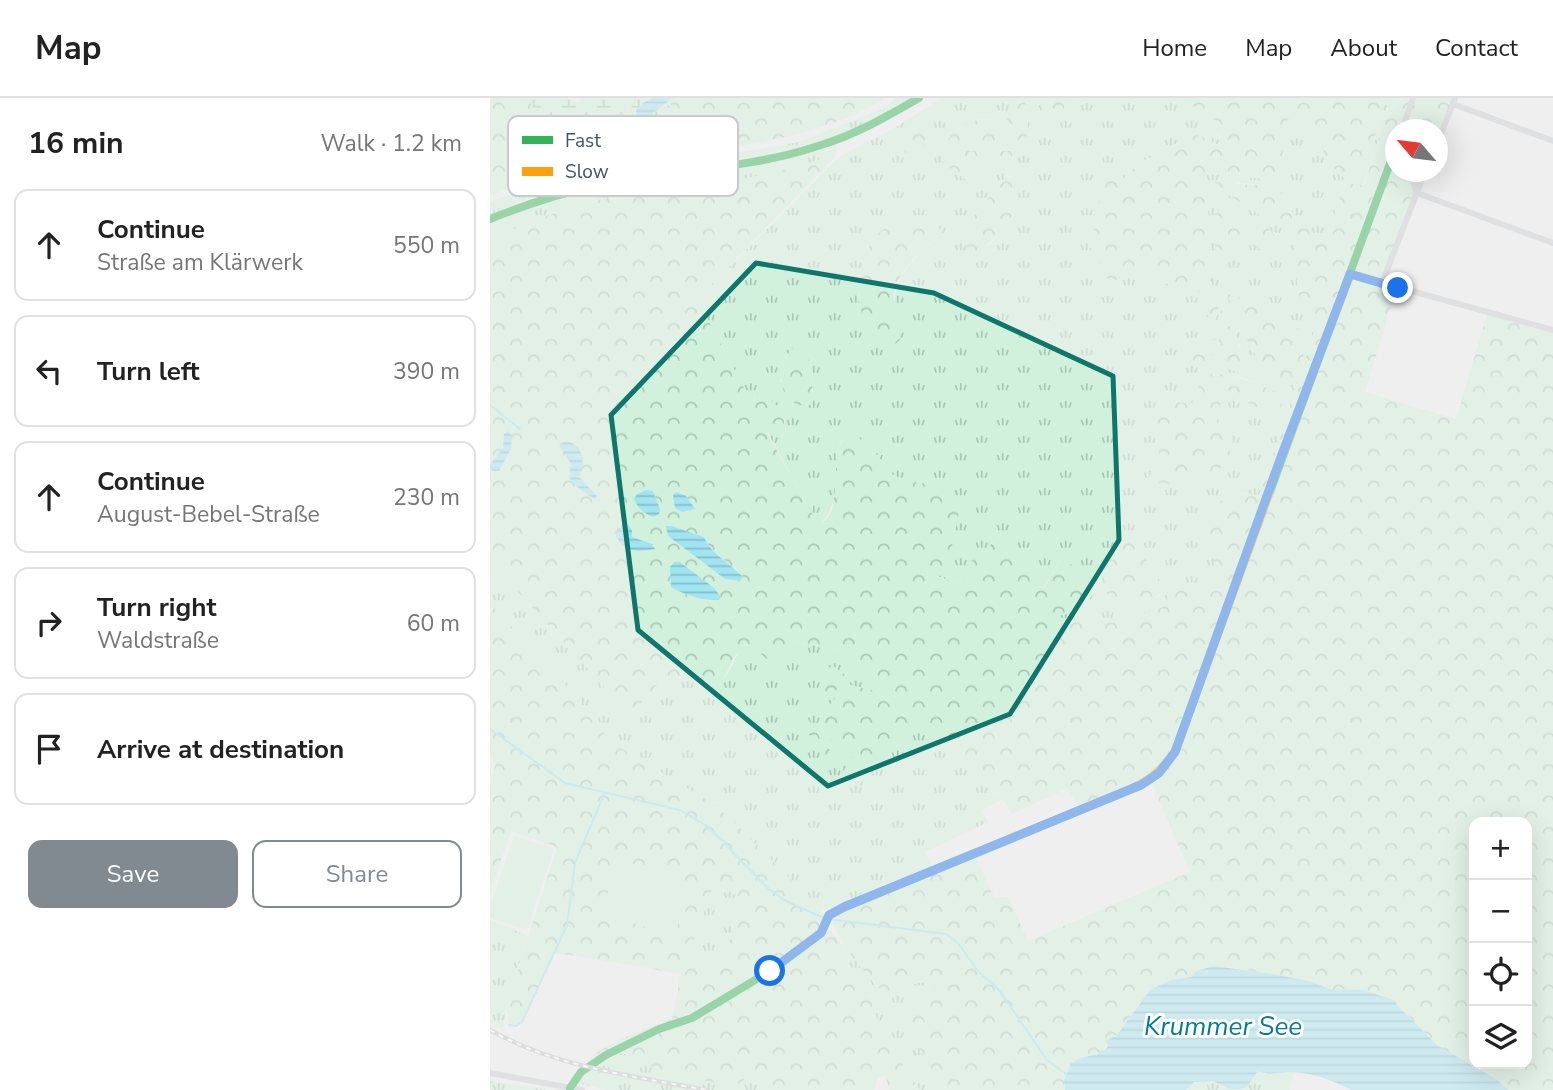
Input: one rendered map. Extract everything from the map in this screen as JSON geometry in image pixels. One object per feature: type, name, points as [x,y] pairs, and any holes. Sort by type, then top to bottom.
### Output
[{"type":"street","points":[[738,164],[789,156],[845,138],[878,123],[919,98]]},
{"type":"street","points":[[1406,119],[1413,98]]},
{"type":"street","points":[[1447,119],[1454,101],[1553,141]]},
{"type":"street","points":[[570,1088],[582,1072],[606,1055],[659,1029],[692,1018],[770,971],[821,933],[827,919],[844,907],[1141,785],[1159,773],[1175,752],[1385,175]]},
{"type":"street","points":[[1413,182],[1417,193]]},
{"type":"street","points":[[1382,283],[1422,182]]},
{"type":"street","points":[[1417,193],[1553,243]]},
{"type":"street","points":[[490,219],[547,196]]},
{"type":"street","points":[[1350,274],[1553,330]]},
{"type":"street","points":[[490,1073],[582,1090]]},
{"type":"highlighted area","points":[[756,263],[934,293],[1113,376],[1119,540],[1010,714],[828,786],[638,630],[611,415]]},
{"type":"green space","points":[[490,98],[527,98],[544,116],[508,116],[508,189],[490,196]]},
{"type":"green space","points":[[527,98],[568,98],[578,102],[581,98],[653,98],[643,103],[644,116],[540,116]]},
{"type":"green space","points":[[672,98],[884,98],[834,123],[738,146],[738,116],[666,116]]},
{"type":"green space","points":[[672,98],[666,116],[650,116]]},
{"type":"green space","points":[[896,98],[914,98],[877,119],[817,144],[738,162],[738,153],[799,142],[882,109]]},
{"type":"green space","points":[[942,98],[1010,98],[1006,130],[991,120],[978,119],[950,135],[950,145],[1005,147],[1009,141],[1013,143],[1028,130],[1025,98],[1044,98],[1042,113],[1066,106],[1068,98],[1189,98],[1187,103],[1222,124],[1211,129],[1217,135],[1244,152],[1232,151],[1197,135],[1164,149],[1128,171],[1127,178],[1106,182],[1100,197],[1092,238],[1128,274],[1140,270],[1173,287],[1212,266],[1207,174],[1278,180],[1290,110],[1301,114],[1337,173],[1367,167],[1385,98],[1392,98],[1259,496],[1244,493],[1204,531],[1212,547],[1214,561],[1205,592],[1139,615],[1112,619],[1090,616],[1067,628],[1038,617],[1062,557],[1044,587],[1040,588],[1007,535],[1001,535],[960,579],[961,585],[934,575],[942,571],[904,481],[892,474],[877,455],[842,439],[838,451],[833,504],[819,527],[767,431],[783,435],[786,429],[785,420],[755,396],[752,404],[697,299],[840,156],[891,130]],"holes":[[[946,151],[1010,163],[964,165]],[[1017,170],[1013,217],[990,245],[967,247],[962,230],[1008,174]],[[1235,182],[1277,187],[1299,223],[1325,245],[1345,183],[1309,327],[1300,293],[1293,235],[1234,199]],[[1216,211],[1223,211],[1247,225],[1251,241],[1247,239],[1233,242],[1224,277],[1217,262],[1219,254],[1214,214]],[[941,234],[918,255],[902,277],[895,302],[899,333],[858,298],[863,259]],[[1227,293],[1295,380],[1289,384],[1268,369],[1251,345]],[[1219,304],[1215,319],[1217,322],[1222,308],[1227,313],[1229,324],[1242,349],[1253,361],[1243,365],[1243,373],[1213,354],[1199,336],[1209,348],[1224,352],[1222,343],[1207,324],[1208,315]],[[786,355],[806,356],[812,369],[813,392],[780,382]],[[1200,373],[1242,377],[1282,395],[1250,404],[1221,384],[1218,396],[1222,410],[1212,409],[1214,420],[1230,432],[1213,473],[1172,483],[1154,466],[1160,456],[1154,433],[1162,402],[1196,403]],[[1143,543],[1144,556],[1165,588],[1159,597],[1146,600]]]},
{"type":"green space","points":[[1010,98],[1025,98],[1028,130],[1025,144],[1018,146],[1009,141],[1005,147],[950,145],[948,142],[953,133],[977,120],[989,120],[1006,129]]},
{"type":"green space","points":[[1044,98],[1068,98],[1062,113],[1052,119],[1041,113]]},
{"type":"green space","points":[[1189,98],[1385,98],[1367,167],[1360,176],[1345,178],[1337,173],[1301,115],[1290,110],[1278,180],[1207,174],[1212,294],[1173,287],[1140,270],[1128,274],[1122,281],[1107,278],[1090,247],[1100,197],[1106,182],[1127,178],[1128,172],[1164,149],[1197,135],[1232,151],[1242,151],[1210,129],[1221,124],[1187,102]]},
{"type":"green space","points":[[1392,98],[1452,98],[1444,119],[1385,119]]},
{"type":"green space","points":[[925,116],[931,118],[925,142],[918,150],[906,153],[899,144],[902,135],[912,123]]},
{"type":"green space","points":[[1385,120],[1385,182],[1419,182],[1381,280],[1390,283],[1394,296],[1365,392],[1456,419],[1487,315],[1553,333],[1553,1090],[1509,1090],[1479,1069],[1532,1069],[1532,817],[1469,817],[1469,1063],[1437,1045],[1391,999],[1362,990],[1329,989],[1313,982],[1214,966],[1196,971],[1192,977],[1171,980],[1139,1003],[1131,1017],[1104,1049],[1097,1054],[1081,1058],[1064,1081],[1065,1090],[945,1090],[922,1053],[913,1032],[914,1011],[930,987],[921,982],[891,991],[878,988],[847,950],[837,955],[838,960],[855,972],[869,988],[885,1045],[895,1053],[920,1090],[889,1090],[885,1075],[877,1079],[875,1090],[775,1090],[746,1078],[738,1084],[728,1085],[666,1073],[625,1054],[617,1053],[602,1061],[591,1055],[627,1036],[672,1019],[681,974],[571,955],[555,954],[522,1022],[516,1026],[509,1025],[508,1000],[557,847],[511,831],[490,892],[490,782],[496,763],[490,757],[490,603],[565,685],[608,738],[729,817],[823,912],[826,925],[845,948],[832,922],[847,911],[975,856],[994,898],[1008,897],[1028,941],[1190,872],[1149,777],[1077,805],[1068,788],[1012,814],[1001,796],[845,651],[795,641],[766,659],[753,646],[745,644],[747,649],[735,655],[721,685],[712,690],[686,680],[658,684],[632,713],[627,712],[490,561],[490,245],[526,222],[595,201],[617,196],[738,196],[738,180],[799,167],[832,155],[835,157],[697,299],[752,403],[758,392],[764,393],[781,410],[786,429],[783,435],[779,437],[767,433],[819,526],[827,519],[832,509],[841,444],[846,436],[853,432],[892,474],[904,481],[943,486],[954,495],[960,506],[948,566],[935,576],[961,585],[959,574],[962,569],[1002,535],[1007,535],[1040,588],[1045,587],[1062,557],[1080,576],[1090,601],[1074,612],[1041,617],[1067,628],[1070,621],[1090,616],[1112,619],[1139,615],[1163,607],[1173,588],[1205,592],[1214,562],[1212,547],[1204,531],[1208,520],[1212,511],[1223,500],[1238,495],[1259,495],[1356,209],[1314,332],[1300,300],[1293,235],[1220,190],[1214,182],[1277,187],[1299,223],[1325,244],[1345,183],[1364,185]],"holes":[[[672,526],[704,537],[711,549],[742,576],[741,581],[668,536]],[[671,575],[712,601],[682,593],[671,586]],[[714,883],[736,895],[739,903],[725,962],[720,965],[687,961]]]},
{"type":"green space","points":[[836,146],[835,157],[832,155],[799,167],[738,180],[738,168],[773,163]]},
{"type":"green space","points":[[945,151],[1014,151],[1018,154],[1017,160],[1010,163],[964,165],[969,175],[966,180],[944,164],[942,157]]},
{"type":"green space","points":[[1017,170],[1019,183],[1016,207],[995,238],[974,252],[967,247],[962,230],[1008,174]]},
{"type":"green space","points":[[508,195],[538,196],[490,215],[490,202]]},
{"type":"green space","points":[[617,196],[526,222],[490,245],[490,223],[559,197]]},
{"type":"green space","points":[[1228,207],[1240,214],[1238,221],[1247,225],[1259,220],[1282,242],[1277,253],[1255,248],[1247,239],[1233,242],[1240,248],[1231,255],[1224,277],[1218,266],[1214,214]]},
{"type":"green space","points":[[901,223],[933,225],[941,230],[941,233],[910,263],[898,281],[894,301],[900,340],[890,348],[875,335],[864,319],[859,296],[860,270],[876,236],[887,227]]},
{"type":"green space","points":[[1226,293],[1283,318],[1301,331],[1305,338],[1305,348],[1295,380],[1289,384],[1266,369],[1243,332]]},
{"type":"green space","points":[[1203,301],[1216,301],[1219,304],[1215,319],[1217,322],[1222,308],[1224,310],[1227,325],[1235,329],[1236,336],[1241,340],[1238,345],[1253,361],[1243,365],[1243,373],[1230,370],[1213,354],[1207,366],[1196,364],[1192,358],[1194,343],[1199,335],[1209,348],[1214,347],[1224,352],[1218,338],[1211,341],[1205,333],[1208,315]]},
{"type":"green space","points":[[793,348],[801,351],[810,363],[813,380],[810,405],[799,405],[791,401],[782,385],[783,365]]},
{"type":"green space","points":[[1200,373],[1242,379],[1262,386],[1282,395],[1282,405],[1275,414],[1250,404],[1221,385],[1218,396],[1222,411],[1213,410],[1214,420],[1230,432],[1231,449],[1224,465],[1193,480],[1158,483],[1149,477],[1160,456],[1152,419],[1162,402],[1196,403]]},
{"type":"green space","points":[[1137,540],[1143,543],[1144,556],[1165,588],[1154,598],[1133,603],[1111,601],[1107,594],[1105,572],[1108,557],[1114,542]]},
{"type":"green space","points":[[490,561],[627,712],[632,713],[658,684],[686,680],[712,690],[726,676],[744,644],[753,646],[766,659],[794,641],[845,651],[1003,799],[982,810],[988,822],[925,852],[932,866],[830,909],[821,910],[729,817],[608,738],[565,685],[490,603]],"holes":[[[849,685],[876,691],[898,713],[906,716],[866,770],[819,725],[838,694]]]},
{"type":"green space","points":[[832,665],[849,680],[825,699],[820,681]]},
{"type":"green space","points":[[849,685],[876,691],[898,713],[914,722],[914,727],[867,771],[819,729],[830,704]]},
{"type":"green space","points":[[808,719],[824,744],[853,774],[863,780],[862,786],[838,769],[814,742],[804,726]]},
{"type":"green space","points":[[514,836],[554,849],[527,930],[490,918],[490,907]]},
{"type":"green space","points":[[619,859],[691,883],[674,937],[601,912]]},
{"type":"green space","points":[[713,882],[736,895],[739,903],[725,963],[720,965],[692,960],[686,962]]},
{"type":"green space","points":[[490,920],[528,936],[508,1000],[503,1029],[490,1022]]},
{"type":"green space","points":[[847,950],[878,988],[892,991],[921,982],[930,987],[924,998],[917,1043],[945,1090],[920,1090],[895,1053],[885,1045],[872,995],[853,969],[838,960],[837,955]]},
{"type":"green space","points":[[618,1053],[666,1073],[728,1085],[737,1084],[746,1078],[775,1090],[608,1090],[576,1083],[579,1077]]},
{"type":"green space","points":[[1258,1071],[1265,1074],[1294,1072],[1289,1090],[1186,1090],[1194,1082],[1213,1081],[1229,1089],[1241,1089]]},
{"type":"green space","points":[[490,1081],[549,1090],[490,1090]]},
{"type":"water","points":[[653,98],[672,98],[650,116],[637,116],[636,110]]},
{"type":"water","points":[[508,431],[512,436],[511,449],[499,471],[492,471],[490,465],[503,448],[504,434]]},
{"type":"water","points":[[566,441],[580,450],[583,461],[579,477],[597,496],[594,499],[572,483],[569,476],[571,464],[559,445]]},
{"type":"water","points":[[646,490],[653,491],[660,509],[659,514],[653,517],[641,510],[634,499],[637,494]]},
{"type":"water","points":[[676,492],[686,496],[695,509],[682,512],[675,508],[673,495]]},
{"type":"water","points":[[626,522],[632,530],[632,537],[652,544],[655,549],[638,551],[623,546],[616,536]]},
{"type":"water","points":[[666,526],[704,537],[716,554],[742,576],[741,581],[725,579],[668,536]]},
{"type":"water","points":[[674,562],[680,562],[714,588],[721,597],[719,600],[694,597],[671,587],[670,567]]},
{"type":"water","name":"Krummer See","points":[[1214,966],[1272,974],[1313,982],[1329,989],[1362,990],[1391,999],[1437,1045],[1469,1063],[1469,1069],[1479,1069],[1509,1090],[1351,1090],[1330,1080],[1307,1074],[1270,1074],[1258,1071],[1247,1086],[1241,1089],[1229,1089],[1213,1081],[1194,1082],[1186,1090],[1065,1090],[1064,1081],[1071,1063],[1105,1050],[1108,1046],[1106,1041],[1117,1035],[1150,990],[1171,980],[1192,977],[1196,971]]},
{"type":"waterway","points":[[490,405],[520,429]]},
{"type":"waterway","points":[[490,729],[565,783],[680,810],[705,825],[769,889],[784,900],[824,918]]},
{"type":"waterway","points":[[509,1025],[516,1026],[522,1022],[567,925],[575,863],[605,792]]},
{"type":"waterway","points":[[829,919],[946,934],[958,943],[978,971]]},
{"type":"waterway","points":[[979,972],[999,990],[1047,1060],[1066,1074]]},
{"type":"railway","points":[[490,1030],[515,1043],[568,1062],[706,1090]]},
{"type":"traffic: fast","points":[[738,165],[832,142],[919,98]]},
{"type":"traffic: fast","points":[[1270,492],[1385,177]]},
{"type":"traffic: fast","points":[[490,219],[556,196]]},
{"type":"traffic: fast","points":[[570,1088],[581,1072],[606,1055],[659,1029],[692,1018],[770,971],[821,933],[829,916],[844,907],[1109,798]]},
{"type":"traffic: slow","points":[[1109,798],[1146,781],[1175,752],[1270,492]]},
{"type":"route","points":[[770,971],[821,933],[829,915],[844,907],[1141,785],[1168,765],[1350,274],[1398,288]]}]
